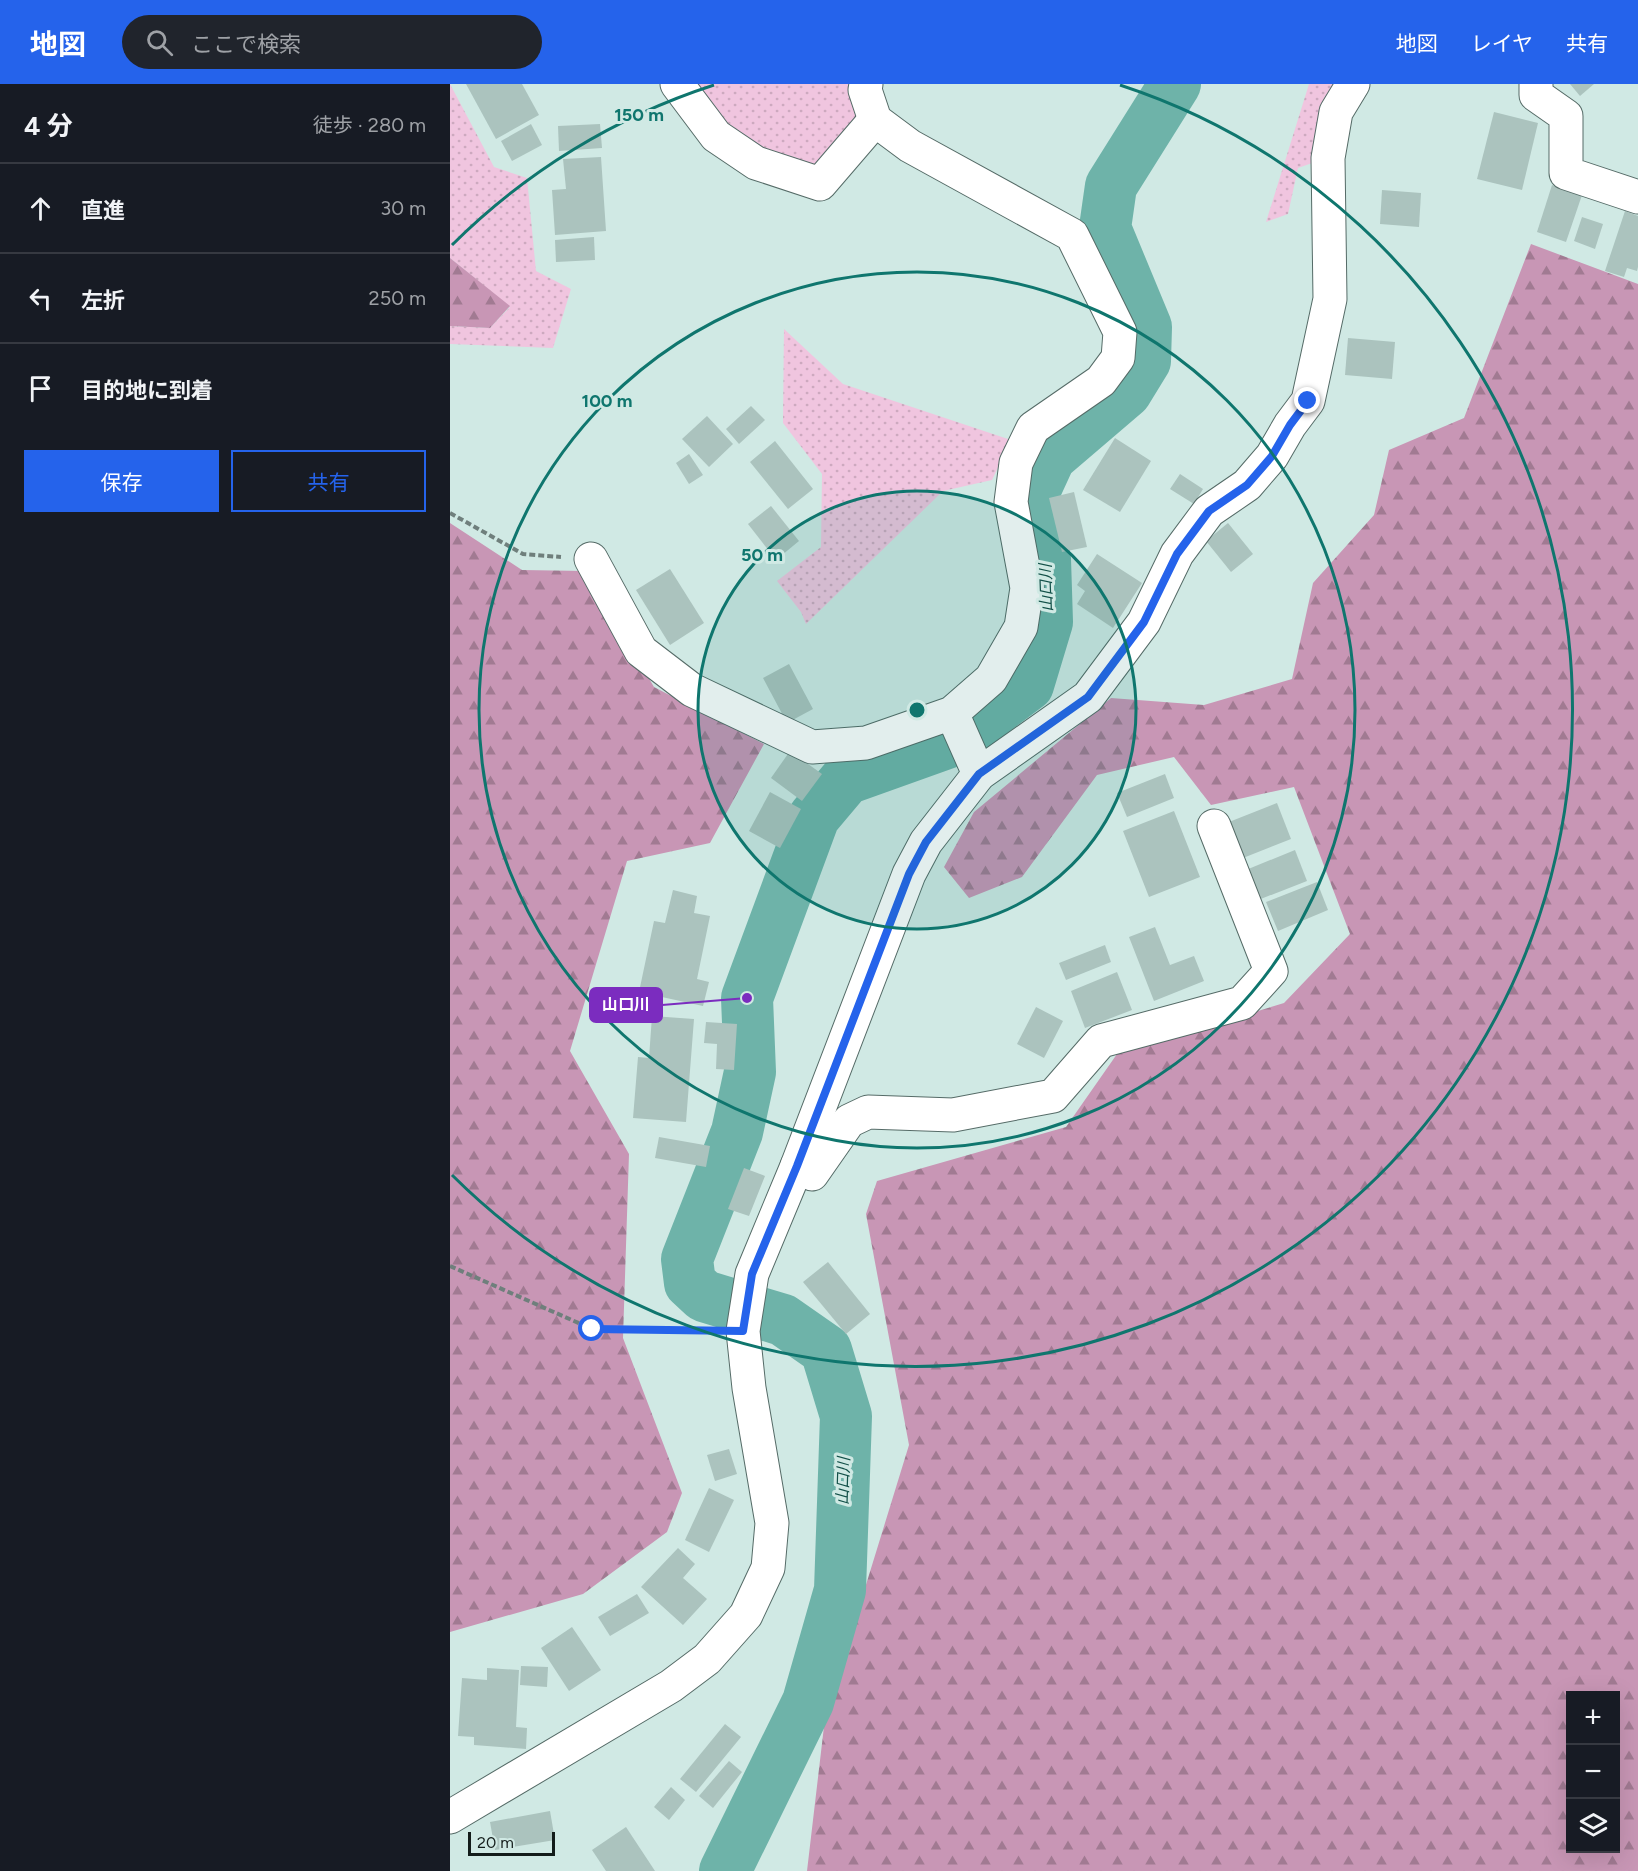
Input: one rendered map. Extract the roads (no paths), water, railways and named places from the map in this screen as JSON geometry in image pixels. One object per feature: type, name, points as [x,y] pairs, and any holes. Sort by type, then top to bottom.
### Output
[{"type":"street","points":[[677,84],[716,136],[756,163],[820,184],[875,120]]},
{"type":"street","points":[[591,559],[641,651],[692,690],[813,747],[866,743],[952,713],[991,679],[1021,627],[1027,588],[1011,502],[1016,463],[1033,428],[1101,381],[1118,358],[1120,332],[1072,235],[910,146],[875,120],[865,90],[866,84]]},
{"type":"street","points":[[450,1817],[671,1686],[707,1659],[746,1615],[768,1568],[772,1523],[749,1388],[743,1331],[752,1274],[797,1166],[909,874],[926,842],[979,774],[1088,697],[1144,622],[1177,554],[1209,511],[1247,485],[1272,456],[1290,425],[1308,401],[1330,298],[1328,158],[1336,112],[1353,84]]},
{"type":"street","points":[[1536,84],[1536,96],[1566,116],[1566,173],[1638,196]]},
{"type":"street","points":[[952,713],[979,774]]},
{"type":"street","points":[[797,1166],[812,1174],[849,1121],[868,1112],[953,1115],[1053,1096],[1101,1041],[1242,1003],[1271,971],[1214,826]]},
{"type":"waterway","name":"山口川","points":[[725,1871],[808,1702],[840,1590],[846,1416],[826,1350],[783,1320],[704,1296],[690,1283],[687,1259],[737,1132],[750,1072],[747,998],[814,817],[846,779],[955,740],[1028,685],[1047,622],[1045,559],[1033,494],[1050,457],[1126,392],[1145,361],[1146,327],[1105,228],[1111,186],[1175,84]]},
{"type":"place","name":"山口川","points":[[747,998]]}]
